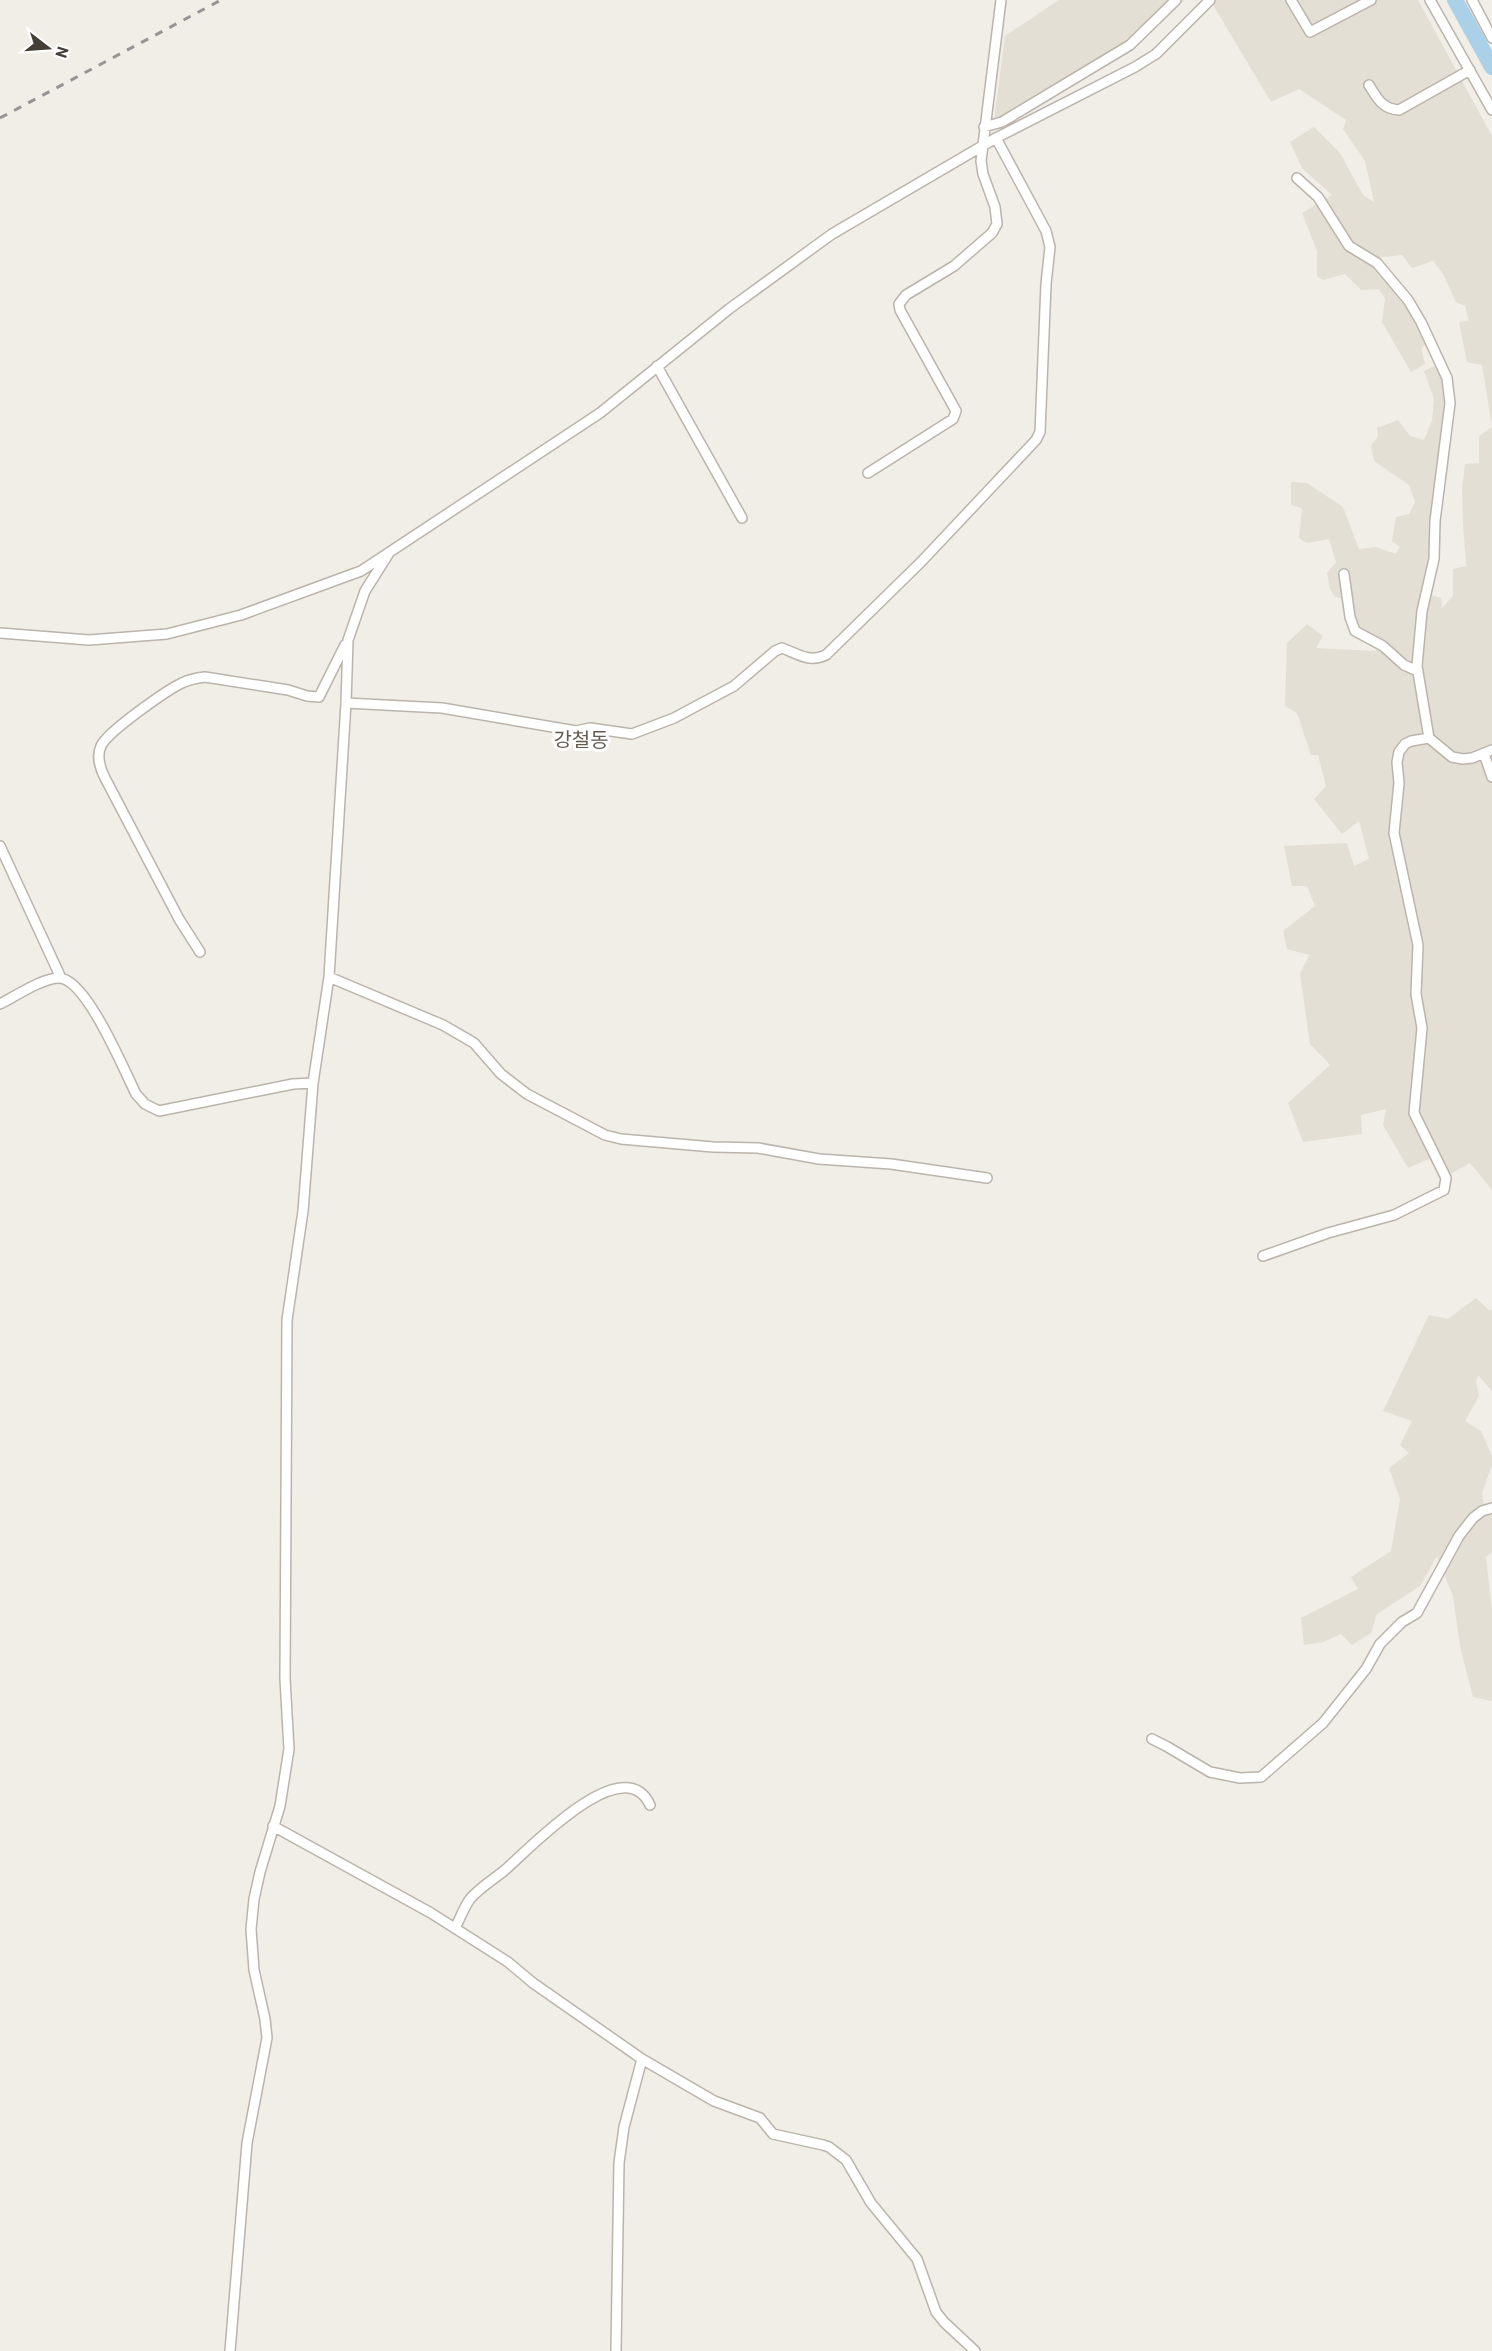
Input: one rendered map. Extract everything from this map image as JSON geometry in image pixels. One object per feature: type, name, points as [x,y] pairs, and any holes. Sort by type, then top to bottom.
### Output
[{"type":"street","points":[[868,473],[953,420],[957,414],[900,310],[899,304],[906,295],[954,266],[992,233],[997,224],[995,207],[983,174],[981,148],[1000,0]]},
{"type":"street","points":[[984,127],[1002,122],[1130,45],[1176,0]]},
{"type":"street","points":[[0,633],[89,640],[167,634],[242,615],[361,571],[600,413],[657,366],[808,250],[996,138],[1136,67],[1156,54],[1210,0]]},
{"type":"street","points":[[1291,0],[1310,32],[1371,0]]},
{"type":"street","points":[[1430,0],[1492,110]]},
{"type":"street","points":[[1472,0],[1492,38]]},
{"type":"street","points":[[1369,85],[1380,102],[1399,110],[1470,70]]},
{"type":"street","points":[[1482,91],[1492,85]]},
{"type":"street","points":[[346,704],[442,708],[576,731],[590,728],[632,734],[674,718],[734,686],[775,651],[782,648],[798,655],[817,659],[826,655],[921,562],[1036,440],[1040,432],[1046,284],[1050,247],[1046,231],[996,138]]},
{"type":"street","points":[[1297,178],[1318,197],[1349,246],[1377,263],[1408,300],[1435,351],[1449,387],[1450,403],[1435,521],[1434,559],[1422,611],[1418,671],[1429,738],[1452,757],[1463,759],[1488,752],[1492,777]]},
{"type":"street","points":[[657,366],[742,518]]},
{"type":"street","points":[[200,952],[179,919],[100,767],[101,747],[107,738],[133,717],[179,684],[192,678],[205,677],[319,697],[348,640],[365,591],[389,552]]},
{"type":"street","points":[[1344,574],[1350,617],[1355,632],[1383,646],[1404,665],[1418,671]]},
{"type":"street","points":[[230,2351],[247,2143],[267,2038],[254,1970],[251,1929],[260,1872],[284,1784],[289,1749],[285,1679],[287,1320],[303,1211],[313,1083],[329,977],[348,640]]},
{"type":"street","points":[[1263,1256],[1328,1233],[1394,1215],[1444,1190],[1446,1179],[1414,1113],[1422,1028],[1416,994],[1418,945],[1394,833],[1400,783],[1397,762],[1399,752],[1405,744],[1411,741],[1429,738]]},
{"type":"street","points":[[0,846],[61,978]]},
{"type":"street","points":[[329,977],[433,1020],[459,1034],[474,1043],[501,1074],[527,1094],[605,1135],[621,1139],[702,1146],[758,1148],[819,1159],[891,1164],[987,1178]]},
{"type":"street","points":[[0,1004],[48,979],[61,978],[74,983],[97,1015],[136,1094],[145,1104],[159,1111],[293,1084],[313,1083]]},
{"type":"street","points":[[1152,1739],[1210,1773],[1240,1778],[1261,1777],[1323,1723],[1366,1669],[1380,1644],[1402,1622],[1417,1613],[1459,1536],[1473,1518],[1482,1511],[1492,1508]]},
{"type":"street","points":[[455,1928],[470,1899],[556,1823],[589,1800],[621,1789],[633,1789],[642,1793],[650,1805]]},
{"type":"street","points":[[273,1826],[455,1928],[508,1962],[533,1983],[642,2059],[714,2101],[760,2118],[773,2134],[814,2142],[838,2153],[846,2160],[871,2203],[917,2259],[936,2312],[975,2351]]},
{"type":"street","points":[[616,2351],[619,2163],[624,2127],[642,2059]]},
{"type":"shaded area","points":[[1059,0],[1185,0],[1139,43],[1021,117],[994,120],[1005,36]]},
{"type":"shaded area","points":[[1210,0],[1418,0],[1492,136],[1492,426],[1482,365],[1467,362],[1459,322],[1469,321],[1465,306],[1456,302],[1443,274],[1433,261],[1412,268],[1402,255],[1373,258],[1405,291],[1428,344],[1421,347],[1425,364],[1411,372],[1382,322],[1385,299],[1379,289],[1361,290],[1345,274],[1323,280],[1317,276],[1317,251],[1302,213],[1332,195],[1302,168],[1290,142],[1314,127],[1340,153],[1363,195],[1374,202],[1365,161],[1343,129],[1346,120],[1299,89],[1271,102]]},
{"type":"shaded area","points":[[1439,364],[1448,387],[1432,560],[1422,593],[1441,598],[1442,608],[1453,596],[1453,569],[1466,566],[1462,489],[1465,464],[1479,463],[1479,436],[1492,427],[1492,1190],[1470,1163],[1445,1177],[1429,1159],[1408,1168],[1383,1125],[1386,1109],[1361,1115],[1362,1134],[1303,1142],[1288,1103],[1330,1065],[1310,1044],[1300,974],[1309,955],[1287,949],[1283,931],[1315,906],[1307,886],[1292,886],[1284,846],[1347,843],[1354,866],[1369,859],[1359,821],[1342,834],[1314,799],[1326,786],[1318,755],[1311,755],[1297,713],[1285,706],[1287,643],[1307,624],[1323,636],[1316,648],[1376,651],[1379,644],[1366,637],[1353,617],[1346,599],[1335,597],[1330,589],[1327,573],[1336,562],[1329,539],[1307,543],[1299,538],[1302,508],[1291,505],[1291,482],[1307,483],[1343,507],[1359,549],[1376,547],[1396,554],[1400,547],[1392,541],[1396,517],[1409,514],[1415,502],[1409,485],[1374,461],[1371,446],[1378,436],[1377,428],[1398,420],[1410,436],[1424,440],[1432,420],[1434,399],[1424,371]]},
{"type":"shaded area","points":[[1476,1298],[1490,1311],[1492,1309],[1492,1391],[1478,1375],[1476,1382],[1479,1396],[1465,1421],[1481,1431],[1492,1456],[1492,1465],[1482,1493],[1485,1510],[1492,1513],[1492,1552],[1486,1557],[1492,1611],[1492,1701],[1473,1697],[1460,1646],[1453,1596],[1437,1556],[1420,1586],[1377,1614],[1371,1633],[1352,1645],[1341,1634],[1323,1642],[1304,1645],[1301,1618],[1358,1589],[1351,1577],[1391,1551],[1400,1499],[1389,1468],[1409,1453],[1400,1445],[1412,1421],[1383,1411],[1429,1315],[1448,1319]]},
{"type":"waterway","points":[[1455,0],[1492,67]]},
{"type":"railway","points":[[0,118],[221,0]]},
{"type":"district","name":"강철동","points":[[581,739]]}]
